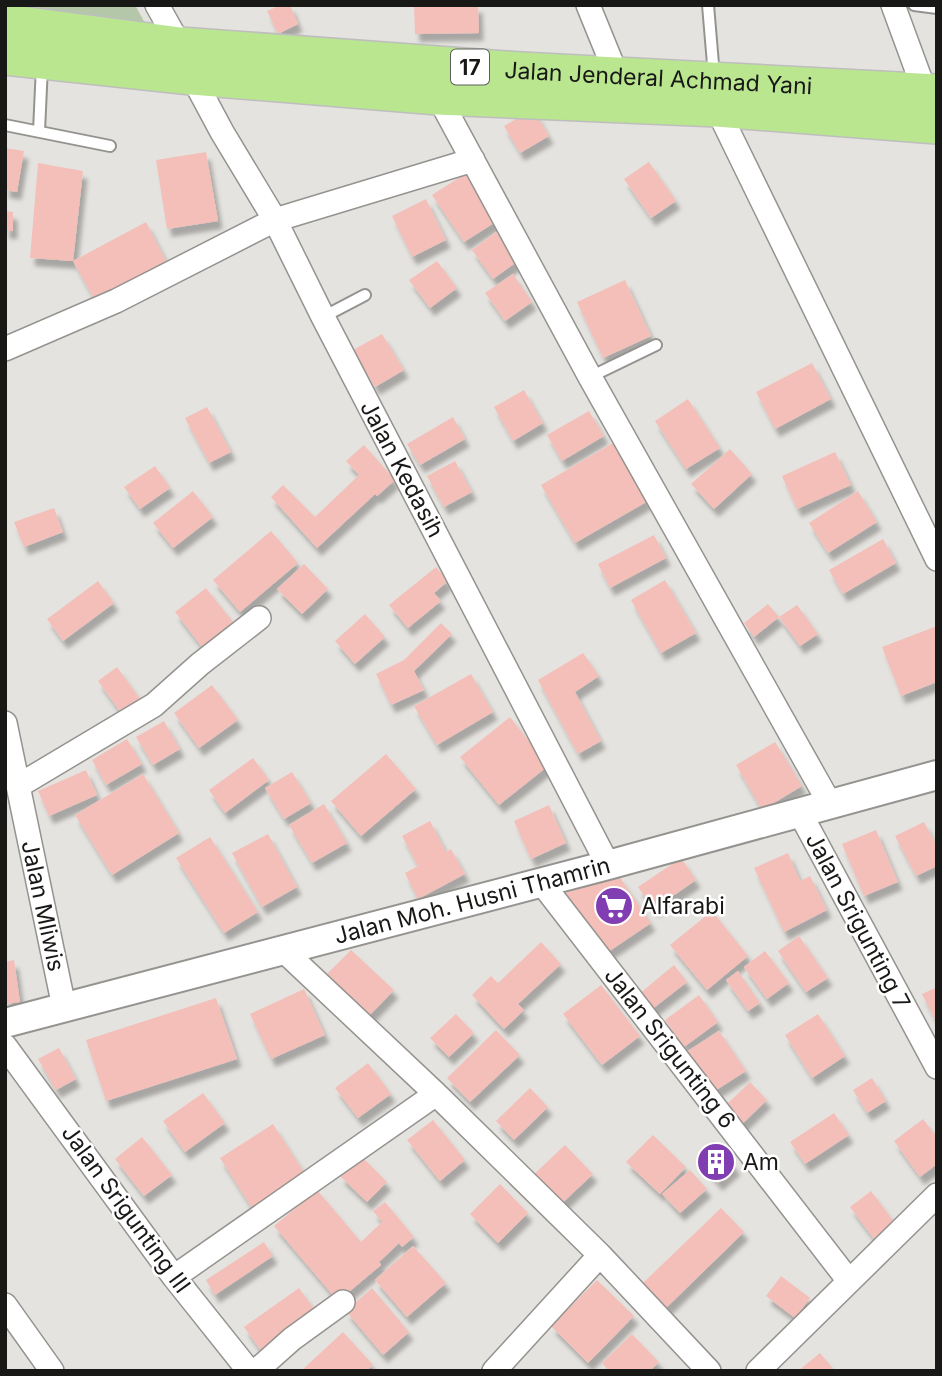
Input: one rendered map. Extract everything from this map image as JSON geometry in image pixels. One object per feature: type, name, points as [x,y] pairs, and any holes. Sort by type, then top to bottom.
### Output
[{"type":"highway","name":"Jalan Jenderal Achmad Yani","points":[[5,23],[186,61]]},
{"type":"highway","name":"Jalan Jenderal Achmad Yani","points":[[5,56],[43,60],[186,61],[434,80],[716,94],[934,113]]},
{"type":"highway","name":"Jalan Jenderal Achmad Yani","points":[[434,80],[617,76],[716,94]]},
{"type":"street","name":"Jalan Kedasih","points":[[157,5],[222,132],[275,220],[608,865]]},
{"type":"street","points":[[588,5],[617,76]]},
{"type":"street","points":[[893,5],[934,113]]},
{"type":"street","points":[[434,80],[473,160],[590,377],[830,804]]},
{"type":"street","points":[[716,94],[937,559]]},
{"type":"street","points":[[5,349],[116,301],[275,220],[473,160]]},
{"type":"street","points":[[18,786],[153,705],[259,618]]},
{"type":"street","name":"Jalan Mliwis","points":[[5,723],[64,1007]]},
{"type":"street","name":"Jalan Moh. Husni Thamrin","points":[[5,1023],[608,865],[937,775]]},
{"type":"street","name":"Jalan Srigunting 7","points":[[800,813],[937,1067]]},
{"type":"street","name":"Jalan Srigunting 6","points":[[541,882],[849,1281]]},
{"type":"street","points":[[282,949],[436,1094],[600,1255],[709,1371]]},
{"type":"street","name":"Jalan Srigunting III","points":[[5,1046],[174,1277],[249,1371]]},
{"type":"street","points":[[174,1277],[436,1094]]},
{"type":"street","points":[[758,1371],[937,1195]]},
{"type":"street","points":[[494,1371],[600,1255]]},
{"type":"street","points":[[256,1371],[292,1339],[343,1302]]},
{"type":"street","points":[[5,1305],[52,1371]]},
{"type":"lane","points":[[708,5],[709,40],[716,94]]},
{"type":"lane","points":[[914,5],[937,8]]},
{"type":"lane","points":[[39,131],[43,60]]},
{"type":"lane","points":[[5,125],[110,146]]},
{"type":"lane","points":[[323,317],[365,295]]},
{"type":"lane","points":[[590,377],[656,345]]},
{"type":"green space","points":[[21,5],[135,5],[145,23]]},
{"type":"building","points":[[281,5],[290,5],[298,24],[278,34],[267,11]]},
{"type":"building","points":[[414,5],[478,5],[479,33],[415,34]]},
{"type":"building","points":[[533,109],[549,136],[520,153],[504,126]]},
{"type":"building","points":[[5,148],[24,151],[17,192],[5,190]]},
{"type":"building","points":[[206,152],[218,221],[167,229],[156,160]]},
{"type":"building","points":[[649,162],[676,201],[651,218],[624,179]]},
{"type":"building","points":[[38,163],[83,171],[73,261],[30,258]]},
{"type":"building","points":[[465,174],[497,221],[464,242],[432,195]]},
{"type":"building","points":[[426,199],[446,240],[412,257],[392,216]]},
{"type":"building","points":[[5,211],[13,212],[13,231],[5,231]]},
{"type":"building","points":[[146,222],[166,261],[94,299],[73,261]]},
{"type":"building","points":[[496,232],[518,261],[493,279],[472,250]]},
{"type":"building","points":[[437,261],[457,288],[430,308],[409,280]]},
{"type":"building","points":[[513,274],[532,302],[505,321],[485,293]]},
{"type":"building","points":[[625,280],[651,336],[603,358],[577,302]]},
{"type":"building","points":[[382,334],[404,370],[375,387],[353,350]]},
{"type":"building","points":[[812,363],[831,399],[775,429],[756,392]]},
{"type":"building","points":[[524,390],[543,423],[513,441],[494,407]]},
{"type":"building","points":[[688,399],[720,448],[686,469],[655,421]]},
{"type":"building","points":[[207,407],[231,452],[209,463],[185,418]]},
{"type":"building","points":[[589,411],[604,436],[562,461],[547,435]]},
{"type":"building","points":[[453,417],[465,439],[420,465],[407,444]]},
{"type":"building","points":[[613,443],[648,501],[575,543],[541,485]]},
{"type":"building","points":[[364,445],[395,480],[377,496],[375,494],[317,548],[271,497],[283,485],[315,517],[359,475],[346,461]]},
{"type":"building","points":[[730,449],[752,474],[714,509],[691,484]]},
{"type":"building","points":[[835,452],[851,485],[797,509],[782,476]]},
{"type":"building","points":[[455,461],[472,492],[444,507],[427,476]]},
{"type":"building","points":[[155,466],[170,488],[140,509],[124,487]]},
{"type":"building","points":[[193,491],[213,517],[173,548],[153,523]]},
{"type":"building","points":[[858,491],[877,522],[828,553],[809,523]]},
{"type":"building","points":[[54,508],[63,532],[24,547],[14,522]]},
{"type":"building","points":[[271,531],[298,563],[240,612],[213,580]]},
{"type":"building","points":[[654,535],[666,558],[610,588],[598,564]]},
{"type":"building","points":[[883,539],[896,563],[843,594],[829,570]]},
{"type":"building","points":[[304,564],[328,589],[302,614],[277,589]]},
{"type":"building","points":[[436,567],[448,581],[434,593],[441,601],[408,628],[389,605]]},
{"type":"building","points":[[665,580],[696,633],[661,653],[631,600]]},
{"type":"building","points":[[98,581],[114,603],[63,641],[47,619]]},
{"type":"building","points":[[206,588],[233,622],[202,647],[175,612]]},
{"type":"building","points":[[768,604],[779,617],[754,637],[744,623]]},
{"type":"building","points":[[797,605],[818,634],[800,646],[779,617]]},
{"type":"building","points":[[365,614],[385,637],[355,664],[335,641]]},
{"type":"building","points":[[441,623],[452,634],[414,671],[424,690],[391,705],[376,674],[404,660]]},
{"type":"building","points":[[937,626],[937,682],[901,696],[882,647]]},
{"type":"building","points":[[583,653],[599,676],[575,692],[601,741],[578,754],[538,680]]},
{"type":"building","points":[[117,667],[140,699],[121,713],[98,681]]},
{"type":"building","points":[[471,674],[493,712],[437,745],[414,706]]},
{"type":"building","points":[[212,685],[238,720],[199,748],[174,713]]},
{"type":"building","points":[[510,717],[548,766],[499,805],[460,757]]},
{"type":"building","points":[[164,721],[180,749],[153,765],[136,737]]},
{"type":"building","points":[[127,739],[142,764],[106,785],[92,760]]},
{"type":"building","points":[[775,742],[802,786],[762,810],[736,765]]},
{"type":"building","points":[[386,754],[416,789],[361,836],[331,801]]},
{"type":"building","points":[[253,758],[269,780],[225,813],[209,790]]},
{"type":"building","points":[[86,770],[97,795],[49,816],[38,791]]},
{"type":"building","points":[[292,772],[311,803],[284,819],[265,788]]},
{"type":"building","points":[[143,774],[179,833],[112,875],[75,815]]},
{"type":"building","points":[[324,804],[347,843],[312,863],[289,825]]},
{"type":"building","points":[[549,805],[566,843],[531,859],[514,821]]},
{"type":"building","points":[[430,821],[446,852],[451,849],[465,874],[418,899],[405,873],[418,866],[402,836]]},
{"type":"building","points":[[924,822],[937,846],[937,866],[916,876],[895,836]]},
{"type":"building","points":[[876,830],[898,882],[864,896],[842,844]]},
{"type":"building","points":[[268,834],[297,887],[262,907],[232,853]]},
{"type":"building","points":[[210,837],[258,912],[224,933],[176,858]]},
{"type":"building","points":[[788,853],[800,881],[810,876],[827,910],[784,932],[754,868]]},
{"type":"building","points":[[681,858],[696,880],[654,909],[638,887]]},
{"type":"building","name":"Alfarabi","points":[[619,876],[651,923],[608,952],[563,894]]},
{"type":"building","points":[[712,911],[748,956],[707,990],[670,945]]},
{"type":"building","points":[[799,936],[828,978],[806,992],[778,951]]},
{"type":"building","points":[[541,942],[561,964],[518,1004],[524,1010],[504,1029],[472,995],[491,976],[498,983]]},
{"type":"building","points":[[351,950],[394,990],[368,1017],[325,976]]},
{"type":"building","points":[[765,951],[789,983],[767,999],[744,967]]},
{"type":"building","points":[[14,960],[20,1002],[5,1004],[5,962]]},
{"type":"building","points":[[674,965],[687,982],[651,1010],[639,994]]},
{"type":"building","points":[[738,971],[760,1003],[748,1011],[726,980]]},
{"type":"building","points":[[601,985],[640,1036],[602,1065],[563,1014]]},
{"type":"building","points":[[937,987],[937,1023],[922,994]]},
{"type":"building","points":[[304,989],[325,1035],[271,1059],[250,1014]]},
{"type":"building","points":[[699,995],[718,1022],[684,1047],[665,1020]]},
{"type":"building","points":[[216,998],[237,1059],[106,1101],[86,1040]]},
{"type":"building","points":[[456,1014],[474,1033],[449,1057],[430,1038]]},
{"type":"building","points":[[818,1014],[845,1056],[812,1078],[785,1035]]},
{"type":"building","points":[[496,1030],[520,1055],[470,1102],[447,1078]]},
{"type":"building","points":[[719,1031],[746,1071],[710,1094],[683,1054]]},
{"type":"building","points":[[59,1048],[76,1079],[56,1090],[38,1059]]},
{"type":"building","points":[[368,1063],[391,1094],[358,1118],[335,1088]]},
{"type":"building","points":[[872,1078],[886,1101],[867,1113],[853,1090]]},
{"type":"building","points":[[750,1082],[767,1100],[741,1125],[724,1107]]},
{"type":"building","points":[[530,1088],[548,1107],[514,1140],[496,1121]]},
{"type":"building","points":[[203,1093],[225,1123],[185,1152],[163,1121]]},
{"type":"building","points":[[834,1113],[849,1135],[805,1164],[790,1142]]},
{"type":"building","points":[[923,1119],[937,1137],[937,1164],[920,1177],[894,1141]]},
{"type":"building","points":[[433,1120],[465,1160],[440,1181],[407,1140]]},
{"type":"building","points":[[273,1124],[307,1177],[254,1211],[220,1158]]},
{"type":"building","points":[[653,1135],[686,1167],[660,1194],[626,1162]]},
{"type":"building","points":[[142,1137],[172,1175],[144,1196],[115,1159]]},
{"type":"building","name":"Am","points":[[714,1141],[736,1167],[718,1183],[696,1157]]},
{"type":"building","points":[[565,1145],[593,1174],[558,1207],[530,1178]]},
{"type":"building","points":[[360,1155],[387,1182],[367,1202],[340,1176]]},
{"type":"building","points":[[690,1170],[707,1189],[680,1213],[662,1194]]},
{"type":"building","points":[[500,1184],[528,1213],[498,1243],[470,1214]]},
{"type":"building","points":[[317,1190],[361,1242],[382,1222],[373,1211],[385,1202],[414,1237],[402,1247],[399,1243],[379,1262],[381,1265],[338,1301],[274,1226]]},
{"type":"building","points":[[871,1191],[895,1223],[874,1239],[850,1207]]},
{"type":"building","points":[[721,1208],[744,1232],[666,1308],[642,1284]]},
{"type":"building","points":[[264,1242],[273,1256],[215,1295],[206,1280]]},
{"type":"building","points":[[413,1246],[446,1283],[407,1317],[375,1280]]},
{"type":"building","points":[[781,1276],[810,1298],[795,1318],[766,1296]]},
{"type":"building","points":[[597,1280],[634,1316],[588,1363],[551,1326]]},
{"type":"building","points":[[299,1288],[317,1313],[262,1352],[244,1327]]},
{"type":"building","points":[[372,1288],[409,1332],[383,1355],[346,1311]]},
{"type":"building","points":[[343,1332],[373,1365],[366,1371],[301,1371]]},
{"type":"building","points":[[632,1334],[659,1362],[650,1371],[609,1371],[602,1363]]},
{"type":"building","points":[[820,1353],[833,1369],[831,1371],[798,1371]]},
{"type":"place","name":"Alfarabi","points":[[614,906]]},
{"type":"place","name":"Am","points":[[716,1162]]}]
